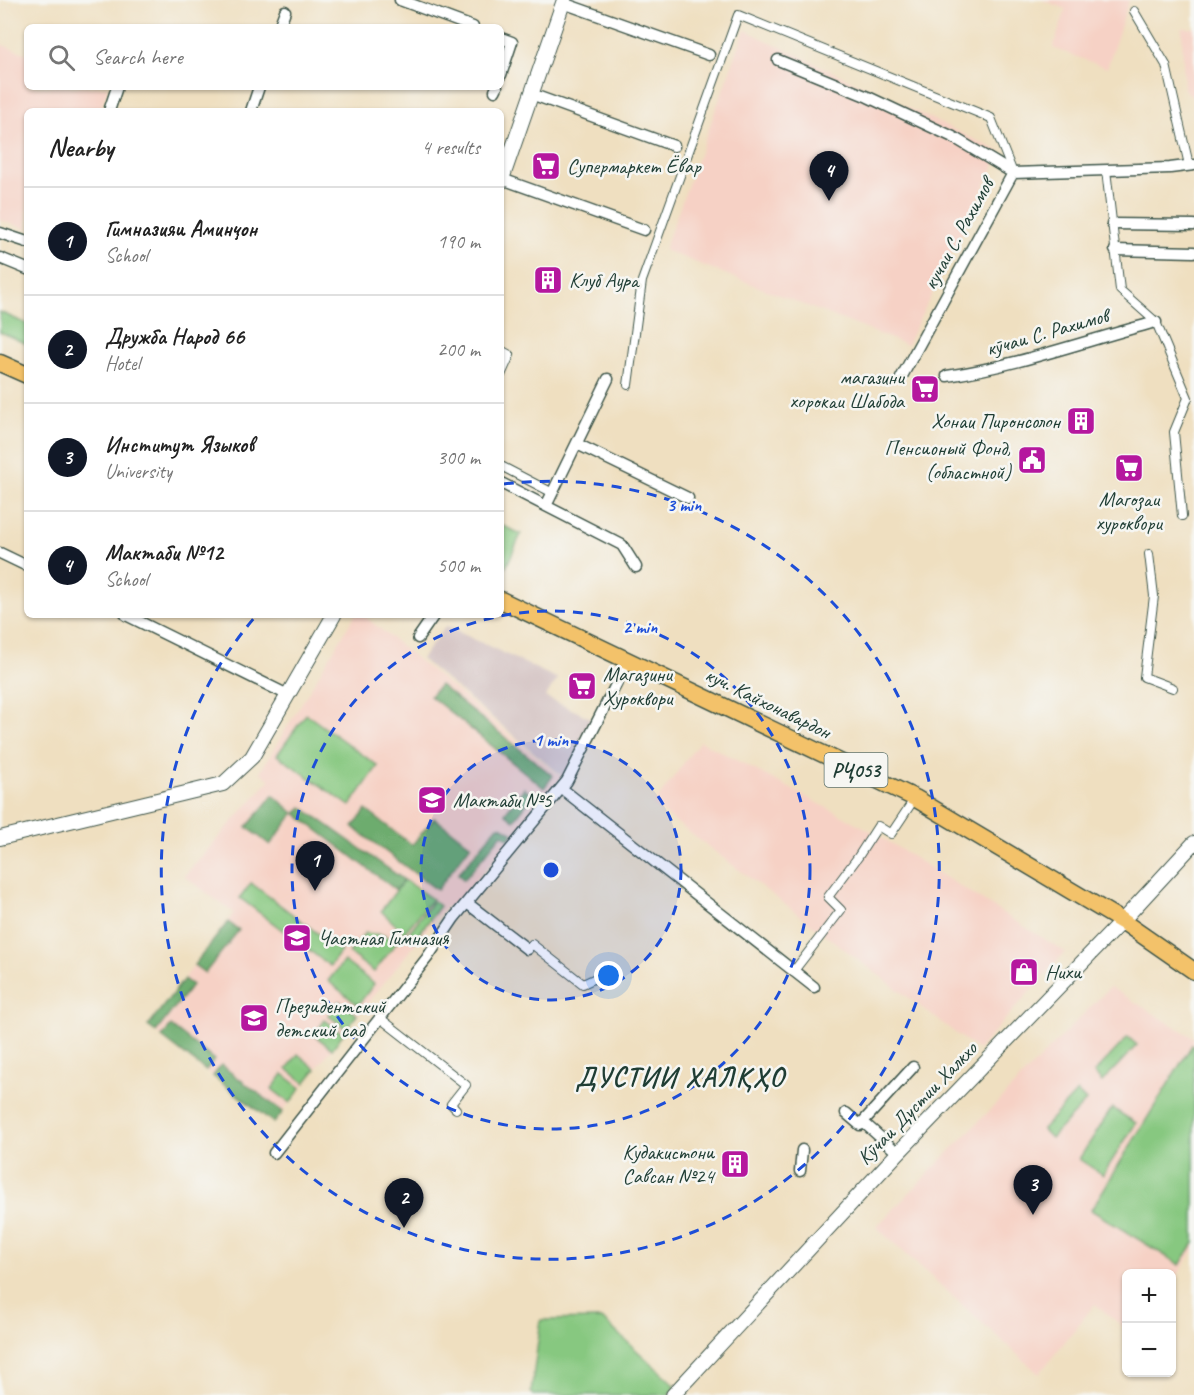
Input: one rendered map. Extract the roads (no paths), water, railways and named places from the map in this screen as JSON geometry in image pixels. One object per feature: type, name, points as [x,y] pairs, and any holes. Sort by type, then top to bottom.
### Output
[{"type":"main road","points":[[0,363],[24,374]]},
{"type":"main road","name":"куч. Кайхонавардон","points":[[504,601],[915,798],[1122,921],[1194,971]]},
{"type":"street","points":[[400,0],[465,24]]},
{"type":"street","points":[[504,174],[563,2],[709,55]]},
{"type":"street","points":[[280,24],[285,11]]},
{"type":"street","points":[[1134,11],[1166,65],[1192,165]]},
{"type":"street","points":[[628,385],[642,281],[738,15],[991,118],[1013,173]]},
{"type":"street","points":[[504,39],[512,42],[504,66]]},
{"type":"street","points":[[778,60],[868,97],[953,137],[1013,173]]},
{"type":"street","points":[[110,108],[116,90]]},
{"type":"street","points":[[252,108],[258,90]]},
{"type":"street","points":[[531,94],[674,146]]},
{"type":"street","name":"кучаи С. Рахимов","points":[[901,378],[1013,173],[1170,168],[1192,165]]},
{"type":"street","points":[[1106,170],[1120,290],[1156,322],[1188,398],[1174,432],[1182,516]]},
{"type":"street","points":[[504,181],[644,230]]},
{"type":"street","points":[[1112,224],[1194,225]]},
{"type":"street","points":[[0,234],[24,241]]},
{"type":"street","points":[[1115,250],[1194,252]]},
{"type":"street","points":[[0,258],[24,268]]},
{"type":"street","name":"кӯчаи С. Рахимов","points":[[947,376],[986,371],[1156,322]]},
{"type":"street","points":[[504,352],[510,355],[504,368]]},
{"type":"street","points":[[546,506],[608,379]]},
{"type":"street","points":[[577,444],[688,498]]},
{"type":"street","points":[[504,468],[553,493]]},
{"type":"street","points":[[504,485],[622,544],[636,567]]},
{"type":"street","points":[[0,553],[24,565]]},
{"type":"street","points":[[1149,554],[1154,596],[1144,677],[1173,688]]},
{"type":"street","points":[[132,618],[288,695]]},
{"type":"street","points":[[0,838],[223,784],[252,757],[332,618]]},
{"type":"street","points":[[418,638],[430,618]]},
{"type":"street","points":[[274,1153],[427,958],[467,903],[567,782],[627,660]]},
{"type":"street","points":[[561,788],[814,987]]},
{"type":"street","points":[[794,972],[841,910],[828,897],[878,826],[891,834],[915,798]]},
{"type":"street","name":"Кӯчаи Дустии Халкхо","points":[[674,1395],[898,1153],[1194,843]]},
{"type":"street","points":[[467,903],[584,984],[604,974]]},
{"type":"street","points":[[380,1018],[466,1085],[452,1104],[456,1109]]},
{"type":"street","points":[[846,1113],[860,1125],[913,1067]]},
{"type":"street","points":[[863,1122],[898,1153]]},
{"type":"street","points":[[800,1171],[802,1150]]},
{"type":"place","name":"Супермаркет Ёвар","points":[[546,166]]},
{"type":"place","name":"Мактаби №12","points":[[829,201]]},
{"type":"place","name":"Клуб Аура","points":[[548,280]]},
{"type":"place","name":"магазини хорокаи Шабода","points":[[925,389]]},
{"type":"place","name":"Хонаи Пиронсолон","points":[[1081,421]]},
{"type":"place","name":"Пенсионый Фонд, (областной)","points":[[1032,460]]},
{"type":"place","name":"Магозаи хуроквори","points":[[1129,468]]},
{"type":"place","name":"Магазини Хуроквори","points":[[582,686]]},
{"type":"place","name":"Мактаби №5","points":[[432,800]]},
{"type":"place","name":"Гимназияи Аминҷон","points":[[315,891]]},
{"type":"place","name":"Частная Гимназия","points":[[297,938]]},
{"type":"place","name":"Нихи","points":[[1024,972]]},
{"type":"place","name":"Президентский детский сад","points":[[254,1018]]},
{"type":"place","name":"Кудакистони Савсан №24","points":[[735,1164]]},
{"type":"place","name":"Институт Языков","points":[[1033,1215]]},
{"type":"place","name":"Дружба Народ 66","points":[[404,1228]]},
{"type":"district","name":"ДУСТИИ ХАЛҚҲО","points":[[680,1077]]}]
